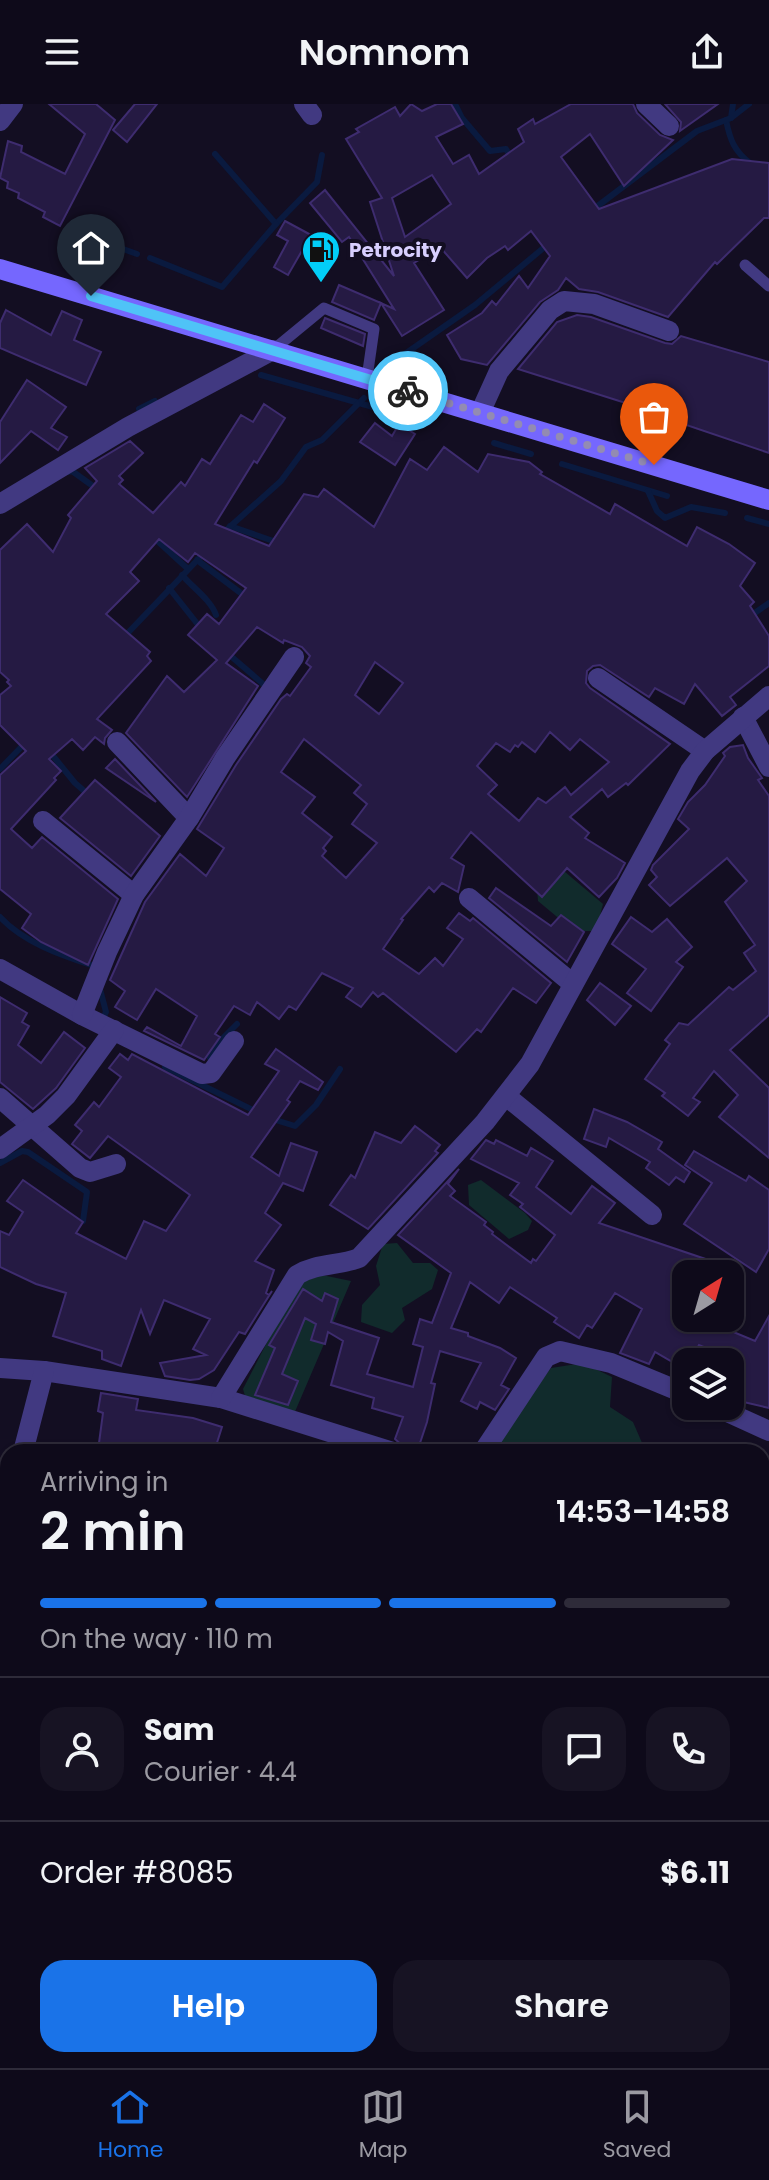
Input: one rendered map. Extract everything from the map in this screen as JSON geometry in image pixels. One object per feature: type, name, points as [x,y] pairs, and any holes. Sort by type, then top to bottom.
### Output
[{"type":"main road","points":[[0,269],[769,500]]},
{"type":"street","points":[[0,121],[13,104]]},
{"type":"street","points":[[646,104],[669,126]]},
{"type":"street","points":[[480,413],[499,371],[550,310],[564,301],[594,304],[669,331]]},
{"type":"street","points":[[0,504],[128,427],[273,350]]},
{"type":"street","points":[[82,1015],[134,895],[189,818],[205,780],[294,657]]},
{"type":"street","points":[[598,678],[705,751]]},
{"type":"street","points":[[221,1398],[297,1275],[318,1265],[347,1263],[359,1258],[506,1096],[530,1064],[690,771],[705,751],[769,696]]},
{"type":"street","points":[[743,717],[769,767]]},
{"type":"street","points":[[117,742],[189,818]]},
{"type":"street","points":[[43,821],[134,895]]},
{"type":"street","points":[[469,898],[573,984]]},
{"type":"street","points":[[0,969],[154,1053],[202,1074],[211,1073],[234,1041]]},
{"type":"street","points":[[0,1149],[66,1096],[114,1030]]},
{"type":"street","points":[[506,1096],[652,1215]]},
{"type":"street","points":[[0,1098],[80,1168],[90,1172],[100,1171],[116,1164]]},
{"type":"street","points":[[488,1444],[538,1367],[553,1352],[611,1363],[672,1388]]},
{"type":"street","points":[[0,1368],[44,1371],[221,1398],[368,1444]]},
{"type":"street","points":[[25,1444],[44,1371]]},
{"type":"street","points":[[744,1420],[769,1431]]},
{"type":"lane","points":[[745,265],[769,286]]},
{"type":"lane","points":[[273,350],[324,308],[374,329],[367,378]]},
{"type":"green space","points":[[558,866],[603,904],[596,931],[574,931],[538,901],[537,889]]},
{"type":"green space","points":[[481,1180],[525,1213],[532,1221],[528,1230],[509,1239],[469,1205],[468,1185]]},
{"type":"green space","points":[[397,1243],[413,1263],[430,1263],[438,1270],[432,1289],[402,1308],[405,1320],[392,1333],[361,1322],[362,1305],[380,1285],[376,1266],[383,1244]]},
{"type":"green space","points":[[322,1275],[351,1281],[294,1414],[245,1396],[243,1389],[297,1284]]},
{"type":"green space","points":[[583,1363],[612,1377],[610,1407],[633,1422],[643,1444],[494,1444],[551,1368]]},
{"type":"building","points":[[49,104],[96,104],[115,120],[60,226],[43,217],[45,212],[18,198],[19,193],[7,188],[8,182],[0,178],[8,141],[22,146],[21,152],[65,174],[85,134]]},
{"type":"building","points":[[135,104],[157,104],[127,142],[113,130]]},
{"type":"building","points":[[411,104],[422,111],[437,104],[451,104],[463,124],[436,137],[453,164],[469,155],[479,174],[524,142],[518,129],[533,119],[535,124],[571,104],[633,104],[637,113],[660,135],[673,140],[624,186],[590,134],[561,157],[599,209],[732,159],[769,163],[769,218],[764,218],[717,264],[715,262],[668,317],[598,292],[579,289],[566,278],[558,290],[540,302],[487,365],[461,359],[447,335],[482,313],[492,301],[496,305],[519,276],[528,288],[550,256],[531,231],[508,250],[505,246],[487,258],[467,278],[440,247],[414,263],[444,310],[402,336],[381,303],[394,309],[349,237],[342,242],[310,203],[325,190],[394,276],[370,202],[382,198],[346,139],[359,132],[356,129],[395,107],[400,116]],"holes":[[[432,175],[451,204],[405,237],[392,198]]]},
{"type":"building","points":[[665,104],[718,104],[680,131],[681,122]]},
{"type":"building","points":[[285,221],[311,235],[288,275],[274,267],[288,241],[277,235]]},
{"type":"building","points":[[339,285],[381,303],[374,320],[332,302]]},
{"type":"building","points":[[6,310],[51,335],[62,311],[82,320],[74,340],[101,352],[86,385],[0,348],[0,323]]},
{"type":"building","points":[[577,315],[665,343],[672,344],[681,336],[769,362],[769,453],[518,369],[557,322]]},
{"type":"building","points":[[325,318],[365,334],[363,346],[321,328]]},
{"type":"building","points":[[27,380],[66,407],[51,428],[67,437],[58,450],[31,431],[0,463],[0,422]]},
{"type":"building","points":[[264,404],[285,418],[215,524],[269,546],[304,494],[318,497],[324,489],[374,527],[410,459],[427,470],[444,447],[478,472],[488,454],[529,462],[542,472],[540,474],[610,514],[615,504],[687,546],[697,527],[729,544],[755,563],[740,586],[754,602],[750,606],[769,636],[769,666],[730,697],[736,705],[722,716],[695,684],[684,704],[655,688],[649,697],[600,665],[587,671],[586,683],[590,688],[670,744],[628,785],[626,783],[608,797],[602,789],[570,817],[589,833],[585,838],[625,863],[617,878],[599,897],[567,868],[542,897],[471,832],[451,858],[464,866],[458,892],[442,883],[434,892],[429,887],[401,919],[383,949],[419,974],[435,958],[443,966],[463,939],[447,928],[459,913],[470,921],[473,918],[551,983],[536,1003],[513,988],[481,1032],[477,1029],[456,1052],[383,993],[378,997],[373,992],[361,1007],[346,997],[353,988],[322,973],[296,1010],[289,1006],[279,1019],[257,1002],[250,1015],[234,1006],[215,1034],[220,1037],[204,1060],[144,1031],[147,1027],[181,1046],[197,1016],[156,989],[137,1020],[115,1007],[125,991],[110,980],[145,902],[180,854],[206,876],[224,848],[197,829],[281,699],[287,694],[290,696],[311,667],[306,663],[310,656],[302,647],[284,640],[283,643],[257,627],[226,663],[258,686],[187,797],[126,733],[167,676],[184,692],[217,660],[188,635],[207,614],[219,624],[246,588],[195,553],[188,562],[159,539],[130,572],[139,581],[106,614],[150,652],[147,656],[151,661],[97,719],[112,730],[104,744],[95,737],[83,750],[72,739],[49,759],[61,771],[11,829],[32,848],[42,837],[118,899],[88,965],[41,942],[22,928],[31,914],[0,889],[0,775],[26,751],[0,725],[0,695],[11,686],[0,672],[0,550],[27,524],[53,552],[71,518],[68,515],[97,481],[85,468],[130,441],[143,453],[119,476],[123,480],[119,484],[153,513],[181,482],[185,486],[202,459],[210,464],[241,415],[253,422]],"holes":[[[375,662],[403,683],[379,714],[355,695]],[[550,732],[570,750],[580,739],[609,762],[571,795],[565,787],[546,803],[538,798],[519,821],[488,794],[497,785],[477,766],[496,743],[510,752],[522,742],[535,752]],[[304,739],[361,785],[354,793],[367,804],[352,824],[377,843],[346,878],[322,856],[326,851],[323,848],[332,837],[302,813],[315,797],[281,772]]]},
{"type":"building","points":[[375,423],[392,436],[399,424],[415,434],[395,465],[360,442]]},
{"type":"building","points":[[743,745],[762,778],[758,780],[769,796],[769,1015],[730,1050],[769,1088],[769,1158],[719,1117],[738,1095],[714,1071],[693,1098],[700,1102],[688,1116],[662,1096],[665,1093],[645,1079],[670,1044],[665,1040],[679,1023],[688,1025],[729,987],[733,990],[756,971],[744,953],[755,945],[725,902],[747,881],[727,858],[670,906],[649,885],[657,877],[651,870],[653,865],[689,829],[678,819],[688,802],[705,785],[725,756],[723,753],[730,747]]},
{"type":"building","points":[[115,759],[156,802],[106,768]]},
{"type":"building","points":[[95,780],[160,836],[131,876],[60,818]]},
{"type":"building","points":[[496,888],[551,926],[561,915],[584,932],[567,962],[489,898]]},
{"type":"building","points":[[631,917],[652,932],[667,919],[692,947],[676,962],[683,967],[651,1011],[627,993],[646,969],[612,944]]},
{"type":"building","points":[[600,983],[631,1006],[615,1025],[587,1000]]},
{"type":"building","points":[[0,997],[27,1013],[22,1022],[29,1026],[18,1045],[41,1063],[64,1032],[85,1048],[56,1088],[33,1109],[0,1082]]},
{"type":"building","points":[[276,1049],[323,1082],[318,1090],[300,1081],[287,1100],[290,1102],[251,1157],[279,1176],[291,1143],[317,1152],[303,1191],[283,1183],[265,1213],[281,1225],[255,1261],[274,1270],[266,1293],[269,1295],[272,1291],[245,1334],[239,1332],[214,1370],[199,1379],[190,1380],[165,1376],[160,1363],[206,1355],[193,1349],[210,1319],[164,1300],[150,1334],[141,1310],[121,1366],[102,1359],[102,1351],[53,1336],[66,1293],[36,1284],[0,1267],[0,1231],[9,1235],[23,1212],[7,1201],[23,1180],[83,1222],[76,1233],[126,1259],[144,1221],[166,1231],[190,1195],[108,1136],[90,1158],[72,1144],[82,1131],[75,1125],[94,1102],[99,1107],[121,1077],[109,1068],[120,1054],[128,1060],[132,1054],[248,1115],[279,1071],[265,1064]]},
{"type":"building","points":[[594,1109],[627,1122],[662,1142],[658,1149],[690,1172],[684,1182],[676,1177],[669,1185],[646,1168],[650,1162],[609,1138],[606,1147],[584,1139]]},
{"type":"building","points":[[415,1126],[440,1145],[435,1151],[438,1153],[368,1229],[330,1205],[351,1175],[355,1178],[375,1132],[401,1143]]},
{"type":"building","points":[[486,1140],[494,1144],[496,1140],[527,1156],[531,1148],[553,1161],[536,1187],[571,1214],[592,1186],[615,1203],[599,1223],[708,1260],[672,1260],[672,1332],[733,1332],[755,1341],[769,1316],[769,1408],[744,1402],[744,1348],[706,1348],[699,1345],[697,1348],[672,1348],[672,1362],[655,1352],[649,1364],[620,1353],[642,1309],[615,1293],[592,1328],[587,1325],[579,1338],[554,1322],[557,1318],[510,1287],[499,1303],[470,1282],[451,1328],[468,1333],[468,1336],[500,1348],[516,1358],[501,1385],[509,1389],[495,1410],[480,1402],[477,1409],[461,1401],[481,1363],[440,1351],[431,1383],[435,1384],[427,1422],[420,1444],[401,1444],[395,1439],[403,1417],[372,1408],[374,1398],[331,1385],[343,1341],[328,1332],[325,1344],[311,1340],[316,1324],[305,1318],[282,1374],[298,1381],[288,1405],[255,1395],[275,1348],[269,1345],[303,1289],[322,1301],[325,1293],[338,1299],[331,1322],[379,1338],[367,1374],[413,1387],[423,1347],[413,1344],[420,1319],[432,1323],[451,1273],[398,1235],[459,1169],[448,1184],[455,1191],[450,1196],[486,1222],[484,1225],[492,1234],[531,1263],[533,1259],[536,1261],[555,1235],[510,1195],[519,1183],[471,1159]]},
{"type":"building","points":[[694,1151],[746,1181],[749,1176],[769,1190],[769,1249],[756,1272],[744,1264],[744,1260],[738,1260],[684,1224],[712,1183],[685,1165]]},
{"type":"building","points":[[101,1393],[138,1399],[136,1410],[193,1418],[222,1427],[217,1444],[106,1444],[99,1443],[103,1413],[98,1411]]},
{"type":"waterway","points":[[455,104],[462,118],[490,151],[506,149],[511,157]]},
{"type":"waterway","points":[[731,118],[733,104]]},
{"type":"waterway","points":[[591,211],[697,131],[731,118],[749,104]]},
{"type":"waterway","points":[[726,120],[734,145],[751,164]]},
{"type":"waterway","points":[[215,154],[276,224],[317,182],[322,155]]},
{"type":"waterway","points":[[150,258],[222,287],[276,224]]},
{"type":"waterway","points":[[399,358],[475,305],[547,245]]},
{"type":"waterway","points":[[123,249],[137,254]]},
{"type":"waterway","points":[[261,375],[387,411]]},
{"type":"waterway","points":[[224,532],[281,481],[306,447],[322,440],[364,398]]},
{"type":"waterway","points":[[139,409],[155,401]]},
{"type":"waterway","points":[[406,416],[428,423]]},
{"type":"waterway","points":[[494,443],[531,454]]},
{"type":"waterway","points":[[562,464],[667,496]]},
{"type":"waterway","points":[[67,472],[72,471],[97,489]]},
{"type":"waterway","points":[[648,491],[657,511],[665,518],[691,507],[725,513]]},
{"type":"waterway","points":[[747,518],[769,524]]},
{"type":"waterway","points":[[230,526],[279,543]]},
{"type":"waterway","points":[[151,535],[188,569]]},
{"type":"waterway","points":[[124,637],[205,552]]},
{"type":"waterway","points":[[197,560],[246,597]]},
{"type":"waterway","points":[[182,575],[206,599],[216,615]]},
{"type":"waterway","points":[[169,588],[203,631]]},
{"type":"waterway","points":[[749,617],[769,603]]},
{"type":"waterway","points":[[226,652],[269,689]]},
{"type":"waterway","points":[[0,769],[27,741]]},
{"type":"waterway","points":[[49,751],[90,796]]},
{"type":"waterway","points":[[0,917],[31,941],[91,965]]},
{"type":"waterway","points":[[100,989],[106,1012],[102,1020]]},
{"type":"waterway","points":[[210,1058],[237,1024]]},
{"type":"waterway","points":[[165,1067],[259,1113]]},
{"type":"waterway","points":[[269,1118],[295,1126],[316,1105],[340,1069]]},
{"type":"waterway","points":[[0,1163],[22,1151],[28,1152],[87,1192],[83,1221]]},
{"type":"way so far","points":[[408,391],[654,465]]},
{"type":"place","name":"Petrocity","points":[[321,284]]},
{"type":"route","points":[[91,296],[408,391]]}]
